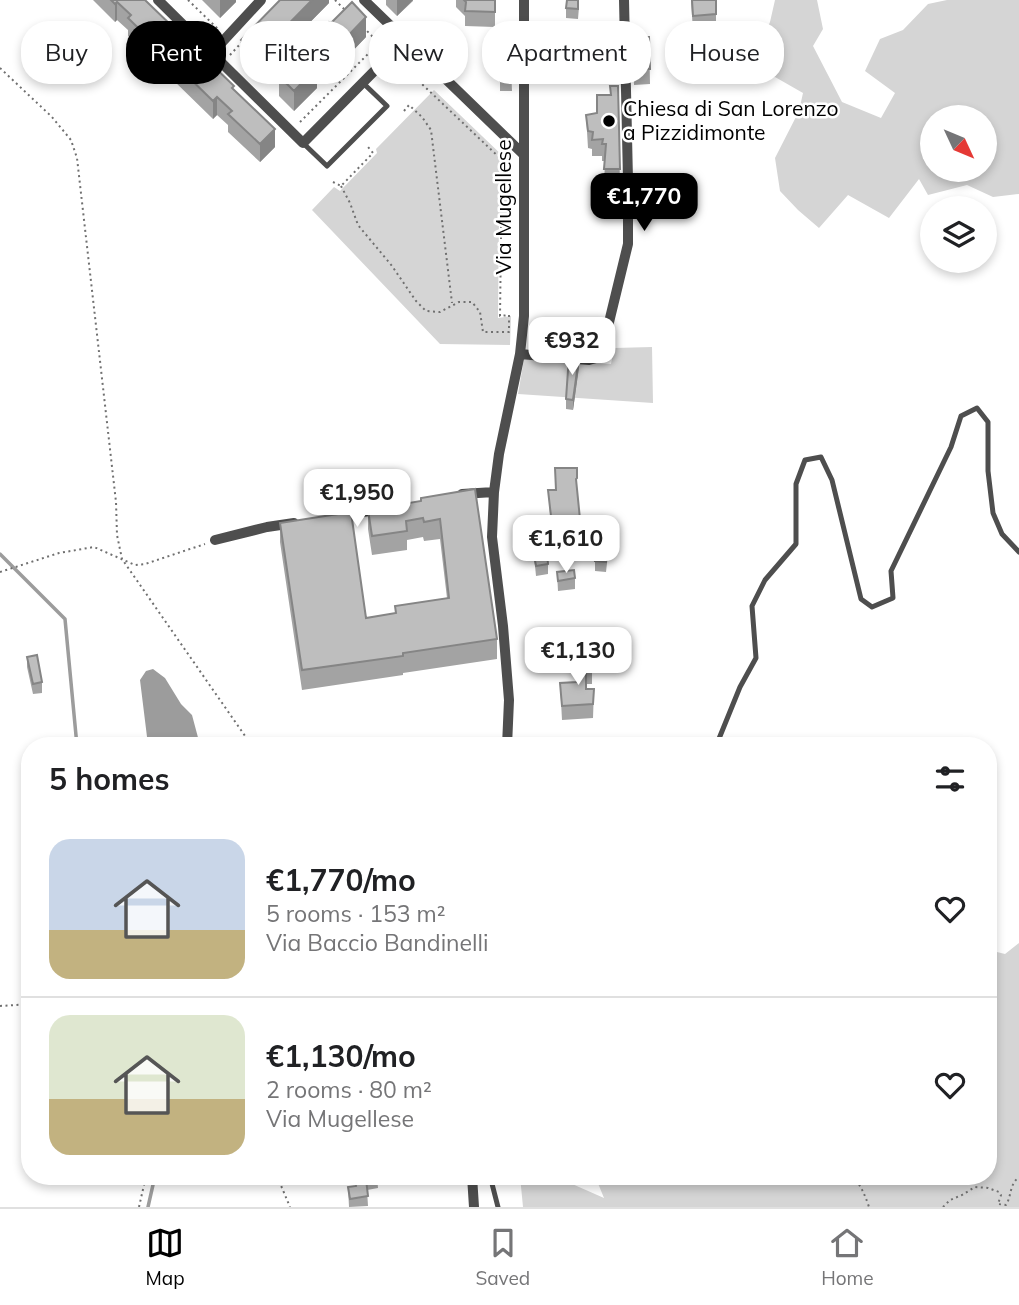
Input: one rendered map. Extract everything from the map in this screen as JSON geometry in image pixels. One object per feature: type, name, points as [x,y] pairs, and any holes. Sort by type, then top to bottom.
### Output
[{"type":"street","points":[[158,0],[179,21]]},
{"type":"street","points":[[226,38],[261,0]]},
{"type":"street","points":[[364,0],[386,21]]},
{"type":"street","name":"Via Mugellese","points":[[507,737],[509,701],[492,537],[499,454],[520,354],[524,316],[524,0]]},
{"type":"street","points":[[520,354],[589,360],[596,358],[601,351],[628,244],[624,0]]},
{"type":"street","points":[[226,67],[303,143],[369,76]]},
{"type":"street","points":[[451,84],[523,154]]},
{"type":"street","points":[[452,496],[494,492]]},
{"type":"street","points":[[321,519],[388,508]]},
{"type":"street","points":[[215,540],[267,527],[308,521]]},
{"type":"street","points":[[473,1185],[474,1207]]},
{"type":"lane","points":[[303,143],[327,166],[336,158],[387,106],[363,82]]},
{"type":"lane","points":[[720,737],[740,687],[756,658],[751,607],[765,580],[796,544],[796,484],[805,460],[821,457],[832,480],[862,599],[872,607],[893,598],[891,571],[951,447],[961,416],[977,408],[988,422],[988,471],[993,513],[1002,534],[1019,552]]},
{"type":"lane","points":[[492,1185],[498,1207]]},
{"type":"path","points":[[188,0],[210,21]]},
{"type":"path","points":[[335,0],[344,9]]},
{"type":"path","points":[[298,124],[379,43],[361,26]]},
{"type":"path","points":[[229,55],[240,44]]},
{"type":"path","points":[[0,68],[52,117],[71,140],[77,158],[116,502],[117,535],[122,559],[246,737]]},
{"type":"path","points":[[333,182],[341,186],[358,225],[426,311],[440,312],[459,302],[472,302],[480,312],[483,332],[509,332],[509,315],[500,316],[502,160],[422,84]]},
{"type":"path","points":[[404,111],[409,105],[431,130],[453,304]]},
{"type":"path","points":[[341,186],[373,153],[368,147]]},
{"type":"path","points":[[0,572],[59,553],[94,547],[135,565],[145,564],[215,540]]},
{"type":"path","points":[[0,1006],[21,1005]]},
{"type":"path","points":[[943,1207],[950,1200],[980,1186],[999,1192],[1001,1195],[998,1204],[1006,1205],[1012,1185],[1019,1177]]},
{"type":"path","points":[[139,1207],[144,1185]]},
{"type":"path","points":[[281,1185],[290,1207]]},
{"type":"path","points":[[860,1185],[869,1207]]},
{"type":"shaded area","points":[[775,0],[817,0],[823,29],[813,46],[842,102],[881,118],[895,93],[865,71],[880,39],[903,30],[928,4],[947,0],[1019,0],[1019,194],[991,196],[967,185],[928,195],[921,182],[998,182],[998,105],[920,105],[920,181],[889,218],[848,195],[819,228],[780,191],[775,158],[799,111],[803,93],[784,82],[784,21],[770,21]]},
{"type":"shaded area","points":[[434,90],[506,159],[511,172],[511,213],[499,220],[498,318],[511,316],[510,345],[440,344],[312,210],[334,187],[340,191],[377,153],[376,149]]},
{"type":"shaded area","points":[[652,347],[653,403],[518,394],[524,359],[611,364],[614,348]]},
{"type":"shaded area","points":[[153,669],[165,678],[181,704],[192,715],[198,737],[147,737],[140,680],[146,671]]},
{"type":"shaded area","points":[[1019,943],[1019,1207],[523,1207],[521,1185],[574,1185],[604,1198],[599,1185],[997,1185],[997,952],[1005,954]]},
{"type":"building","points":[[111,0],[145,0],[167,21],[131,21],[128,18],[131,15],[117,2],[115,4]]},
{"type":"building","points":[[280,0],[312,0],[291,21],[260,21]]},
{"type":"building","points":[[464,0],[495,0],[495,12],[465,11]]},
{"type":"building","points":[[567,0],[578,0],[578,9],[566,8]]},
{"type":"building","points":[[692,0],[716,0],[716,14],[693,16]]},
{"type":"building","points":[[352,2],[366,17],[355,28],[355,21],[333,21]]},
{"type":"building","points":[[226,78],[234,86],[232,88],[275,129],[260,144],[228,114],[232,111],[217,97],[213,101],[196,84],[226,84]]},
{"type":"building","points":[[287,84],[301,84],[294,91]]},
{"type":"building","points":[[610,86],[618,86],[620,169],[604,169],[606,144],[602,144],[603,139],[592,140],[593,132],[588,131],[586,115],[597,113],[597,95],[611,95]]},
{"type":"building","points":[[569,356],[579,357],[573,400],[566,399]]},
{"type":"building","points":[[555,468],[577,468],[580,519],[560,521],[562,544],[541,546],[540,526],[552,525],[548,490],[556,490]]},
{"type":"building","points":[[475,489],[497,639],[302,670],[280,523],[351,512],[366,618],[396,613],[395,606],[449,598],[440,519],[406,521],[407,531],[372,536],[368,510]]},
{"type":"building","points":[[596,543],[608,544],[606,562],[595,561]]},
{"type":"building","points":[[547,553],[548,564],[536,566],[534,555]]},
{"type":"building","points":[[574,570],[575,578],[558,581],[557,572]]},
{"type":"building","points":[[37,655],[42,682],[33,684],[27,657]]},
{"type":"building","points":[[591,658],[592,669],[586,670],[586,689],[594,689],[593,704],[562,706],[560,683],[577,682],[576,659]]},
{"type":"building","points":[[367,1185],[368,1196],[350,1199],[348,1187]]},
{"type":"waterway","points":[[0,554],[65,619],[76,737]]},
{"type":"waterway","points":[[148,1207],[153,1185]]},
{"type":"place","name":"Chiesa di San Lorenzo a Pizzidimonte","points":[[609,121]]}]
